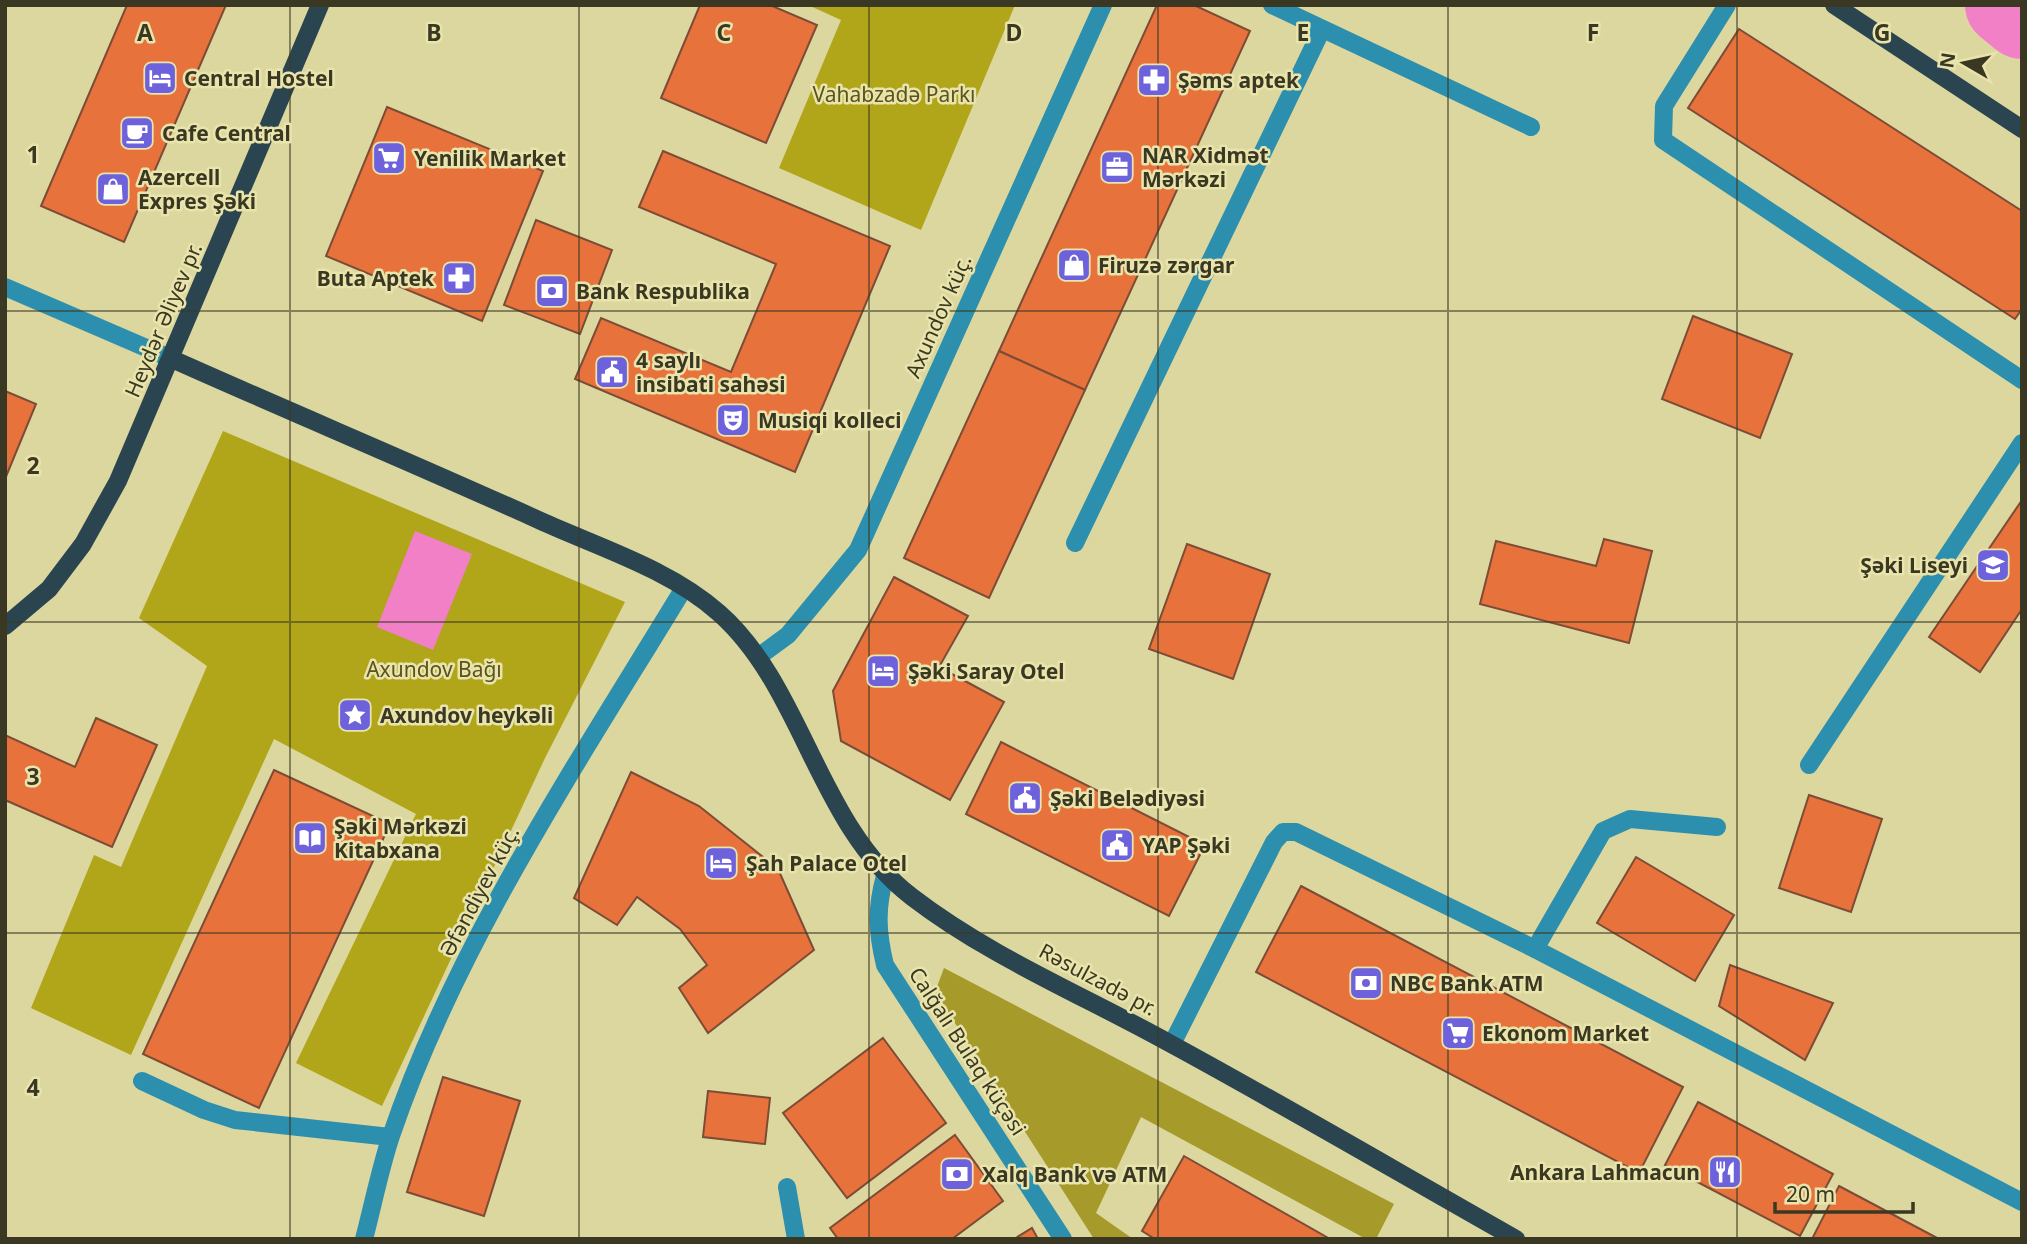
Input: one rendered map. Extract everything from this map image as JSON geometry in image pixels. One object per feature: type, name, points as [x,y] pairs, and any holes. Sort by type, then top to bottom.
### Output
[{"type":"main road","name":"Heydər Əliyev pr.","points":[[5,626],[49,589],[83,544],[117,481],[172,359],[320,5]]},
{"type":"main road","points":[[1834,5],[2022,130]]},
{"type":"main road","name":"Rəsulzadə pr.","points":[[172,359],[506,505],[684,588],[718,611],[758,657],[854,836],[886,876],[953,927],[1172,1044],[1516,1239]]},
{"type":"street","name":"Axundov küç.","points":[[758,657],[788,635],[858,550],[1103,5]]},
{"type":"street","points":[[1272,5],[1531,127]]},
{"type":"street","points":[[1727,5],[1664,106],[1663,140],[2022,380]]},
{"type":"street","points":[[1075,543],[1322,29]]},
{"type":"street","points":[[5,287],[172,359]]},
{"type":"street","points":[[1809,765],[2022,443]]},
{"type":"street","name":"Əfəndiyev küç.","points":[[364,1239],[390,1138],[436,1022],[522,854],[684,588]]},
{"type":"street","points":[[1535,949],[1603,831],[1630,819],[1717,827]]},
{"type":"street","points":[[1172,1044],[1275,842],[1283,832],[1296,832],[1535,949],[2022,1202]]},
{"type":"street","name":"Calğalı Bulaq küçəsi","points":[[886,876],[877,904],[877,932],[885,965],[1063,1239]]},
{"type":"street","points":[[142,1081],[204,1110],[235,1120],[390,1138]]},
{"type":"street","points":[[787,1187],[796,1239]]},
{"type":"green space","name":"Vahabzadə Parkı","points":[[808,5],[1015,5],[921,230],[779,168],[841,20]]},
{"type":"green space","name":"Axundov Bağı","points":[[223,431],[625,602],[545,758],[382,1106],[296,1063],[416,814],[274,739],[131,1055],[31,1008],[94,855],[121,867],[207,666],[139,618]]},
{"type":"shaded area","points":[[415,531],[472,554],[433,650],[377,627]]},
{"type":"shaded area","points":[[944,968],[1394,1204],[1376,1239],[1366,1239],[1141,1117],[1096,1213],[1133,1239],[1094,1239],[935,992]]},
{"type":"building","points":[[127,5],[226,5],[124,242],[41,206]]},
{"type":"building","points":[[700,5],[770,5],[817,25],[766,143],[661,98]]},
{"type":"building","points":[[1157,5],[1194,5],[1250,31],[1085,390],[999,351]]},
{"type":"building","points":[[1739,29],[2022,211],[2022,309],[2015,319],[1688,108]]},
{"type":"building","points":[[387,107],[543,171],[482,321],[326,256]]},
{"type":"building","points":[[663,151],[890,246],[795,472],[575,379],[601,318],[731,372],[776,264],[639,207]]},
{"type":"building","points":[[536,220],[612,250],[580,334],[504,305]]},
{"type":"building","points":[[1693,316],[1792,354],[1760,438],[1662,399]]},
{"type":"building","points":[[999,351],[1085,390],[989,598],[904,558]]},
{"type":"building","points":[[5,391],[36,404],[5,479]]},
{"type":"building","points":[[2022,500],[2022,609],[1980,672],[1929,637]]},
{"type":"building","points":[[1604,539],[1652,551],[1629,643],[1480,604],[1496,541],[1596,566]]},
{"type":"building","points":[[1187,544],[1270,574],[1233,679],[1149,649]]},
{"type":"building","points":[[894,577],[968,616],[939,667],[1004,702],[950,800],[841,741],[833,691]]},
{"type":"building","points":[[96,718],[157,745],[112,847],[5,800],[5,735],[75,767]]},
{"type":"building","points":[[1001,742],[1205,845],[1169,916],[966,814]]},
{"type":"building","points":[[274,770],[390,824],[259,1108],[143,1054]]},
{"type":"building","points":[[631,772],[699,806],[778,869],[814,950],[708,1033],[679,988],[707,965],[680,929],[637,897],[617,925],[574,898]]},
{"type":"building","points":[[1809,795],[1882,819],[1851,912],[1779,888]]},
{"type":"building","points":[[1636,857],[1734,915],[1695,981],[1597,923]]},
{"type":"building","points":[[1301,886],[1683,1087],[1639,1173],[1256,972]]},
{"type":"building","points":[[1730,965],[1833,1003],[1805,1060],[1719,1006]]},
{"type":"building","points":[[883,1038],[946,1123],[847,1198],[783,1113]]},
{"type":"building","points":[[443,1077],[520,1101],[484,1216],[407,1192]]},
{"type":"building","points":[[708,1091],[770,1098],[765,1144],[703,1137]]},
{"type":"building","points":[[1698,1102],[1833,1174],[1800,1236],[1665,1165]]},
{"type":"building","points":[[955,1135],[1003,1201],[952,1239],[838,1239],[830,1228]]},
{"type":"building","points":[[1184,1156],[1330,1239],[1155,1239],[1142,1231]]},
{"type":"building","points":[[1839,1186],[1939,1239],[1812,1239]]},
{"type":"building","points":[[1032,1228],[1038,1239],[1014,1239]]},
{"type":"waterway","points":[[2006,5],[2022,18]]},
{"type":"place","name":"Central Hostel","points":[[160,78]]},
{"type":"place","name":"Şəms aptek","points":[[1154,80]]},
{"type":"place","name":"Cafe Central","points":[[137,133]]},
{"type":"place","name":"Yenilik Market","points":[[389,158]]},
{"type":"place","name":"NAR Xidmət Mərkəzi","points":[[1117,167]]},
{"type":"place","name":"Azercell Expres Şəki","points":[[113,189]]},
{"type":"place","name":"Firuzə zərgar","points":[[1074,265]]},
{"type":"place","name":"Buta Aptek","points":[[459,278]]},
{"type":"place","name":"Bank Respublika","points":[[552,291]]},
{"type":"place","name":"4 saylı insibati sahəsi","points":[[612,372]]},
{"type":"place","name":"Musiqi kolleci","points":[[733,420]]},
{"type":"place","name":"Şəki Liseyi","points":[[1993,565]]},
{"type":"place","name":"Şəki Saray Otel","points":[[883,671]]},
{"type":"place","name":"Axundov heykəli","points":[[355,715]]},
{"type":"place","name":"Şəki Belədiyəsi","points":[[1025,798]]},
{"type":"place","name":"Şəki Mərkəzi Kitabxana","points":[[310,838]]},
{"type":"place","name":"YAP Şəki","points":[[1117,845]]},
{"type":"place","name":"Şah Palace Otel","points":[[721,863]]},
{"type":"place","name":"NBC Bank ATM","points":[[1366,983]]},
{"type":"place","name":"Ekonom Market","points":[[1458,1033]]},
{"type":"place","name":"Ankara Lahmacun","points":[[1725,1172]]},
{"type":"place","name":"Xalq Bank və ATM","points":[[957,1174]]}]
